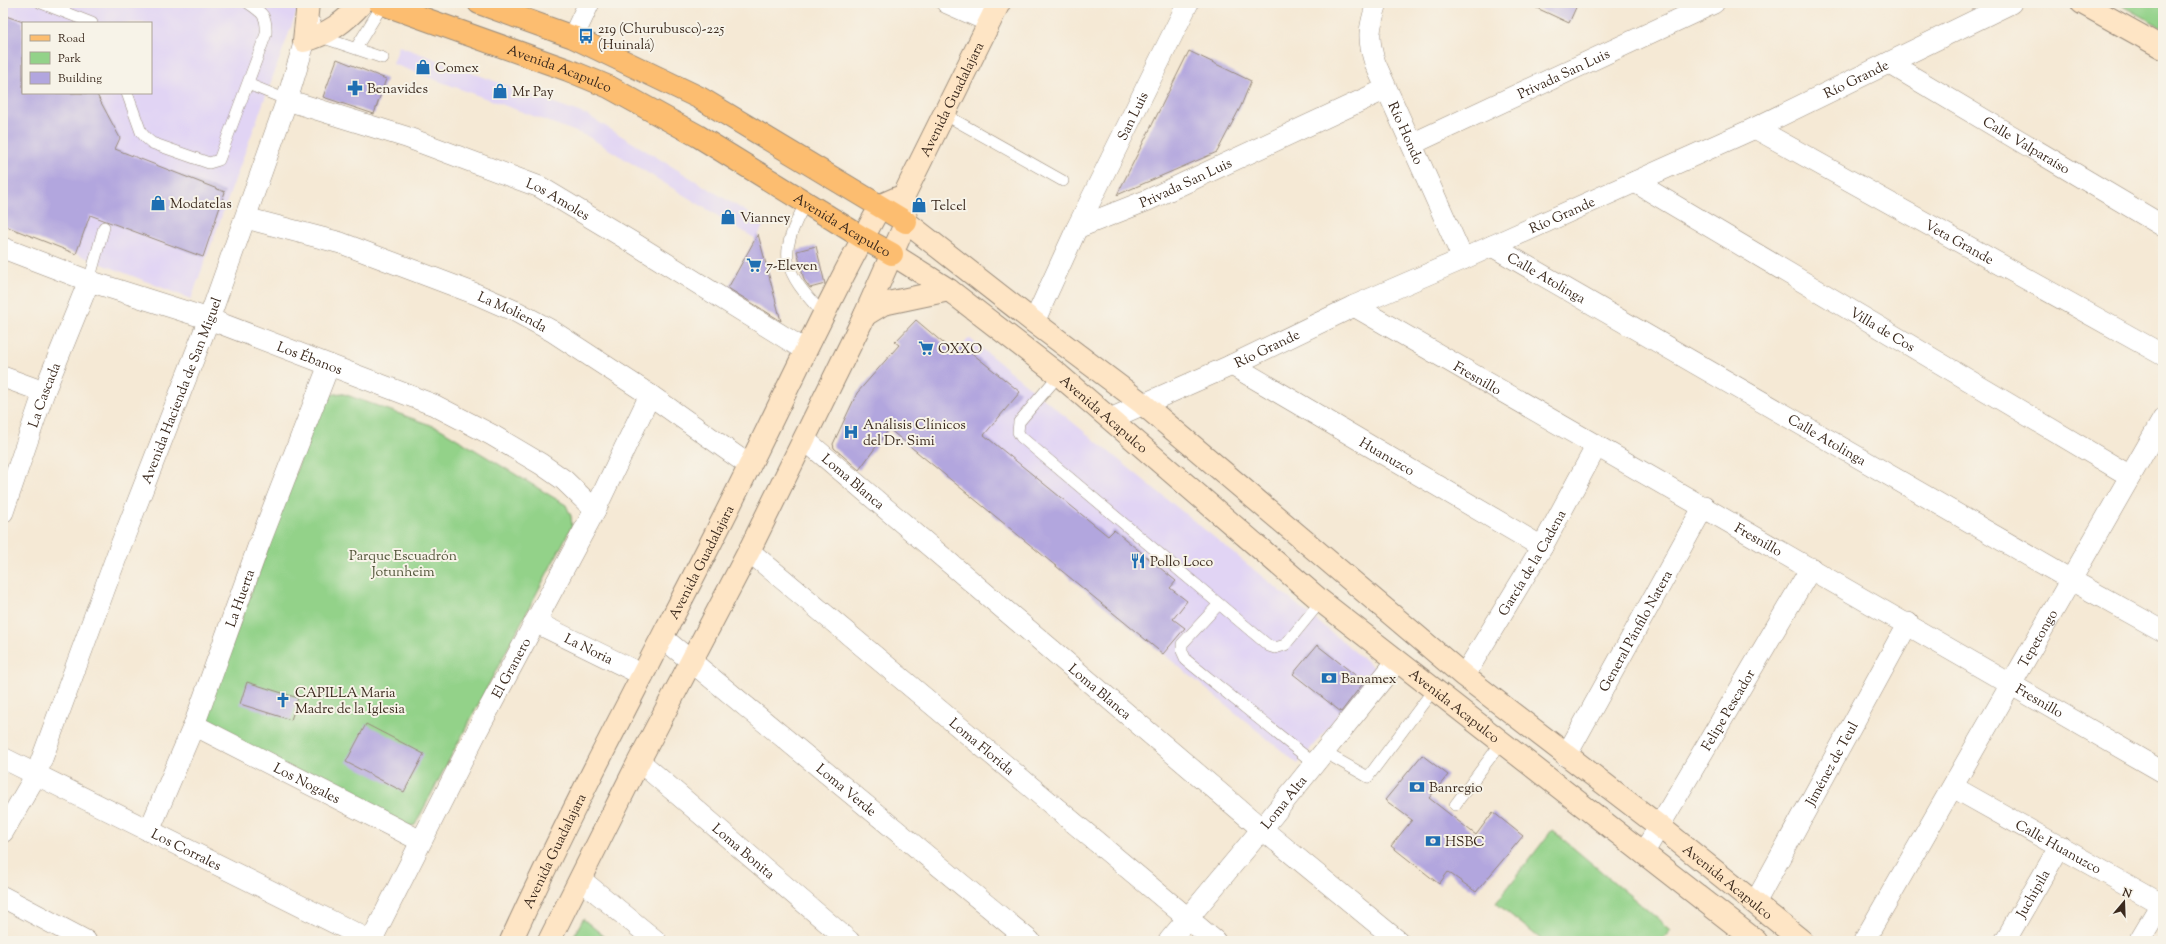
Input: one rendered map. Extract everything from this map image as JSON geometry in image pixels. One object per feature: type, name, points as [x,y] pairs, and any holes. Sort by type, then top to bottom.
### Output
[{"type":"main road","points":[[308,3],[312,39],[375,3]]},
{"type":"main road","name":"Avenida Acapulco","points":[[375,3],[568,70],[609,87],[698,136],[949,290],[1059,375],[1321,601],[1756,941]]},
{"type":"main road","name":"Avenida Acapulco","points":[[479,3],[573,37],[700,98],[881,205],[906,222],[1034,322],[1143,404],[1464,676],[1566,756],[1659,826],[1802,941]]},
{"type":"main road","name":"Avenida Guadalajara","points":[[904,195],[999,3]]},
{"type":"main road","points":[[2082,3],[2163,48]]},
{"type":"main road","points":[[549,941],[639,761],[749,550],[865,315],[906,222],[904,195],[881,205]]},
{"type":"main road","name":"Avenida Guadalajara","points":[[511,941],[550,855],[663,638],[750,466],[822,314],[881,205]]},
{"type":"main road","points":[[865,315],[883,304],[949,290]]},
{"type":"street","name":"Avenida Hacienda de San Miguel","points":[[3,832],[36,775],[117,555],[209,318],[287,100],[312,39],[317,3]]},
{"type":"street","points":[[573,37],[589,3]]},
{"type":"street","points":[[947,3],[990,22]]},
{"type":"street","name":"San Luis","points":[[1077,228],[1188,3]]},
{"type":"street","name":"Río Hondo","points":[[1377,3],[1369,26],[1369,42],[1386,89],[1463,259]]},
{"type":"street","name":"Privada San Luis","points":[[1412,144],[1714,3]]},
{"type":"street","name":"Río Grande","points":[[1110,419],[1232,365],[1354,306],[1463,259],[1755,128],[2011,3]]},
{"type":"street","name":"Calle Valparaíso","points":[[1889,63],[2163,226]]},
{"type":"street","name":"Privada San Luis","points":[[1077,228],[1148,200],[1386,89]]},
{"type":"street","name":"Los Amoles","points":[[287,100],[406,137],[540,187],[629,240],[805,350]]},
{"type":"street","name":"Veta Grande","points":[[1755,128],[2163,355]]},
{"type":"street","name":"Villa de Cos","points":[[1635,182],[2130,476]]},
{"type":"street","name":"La Molienda","points":[[246,218],[341,243],[476,294],[517,312],[552,332],[650,395],[750,466]]},
{"type":"street","points":[[1034,322],[1077,228]]},
{"type":"street","name":"Calle Atolinga","points":[[1492,246],[2070,580],[2163,632]]},
{"type":"street","name":"Los Ébanos","points":[[3,248],[89,281],[209,318],[434,405],[492,435],[564,480],[595,510]]},
{"type":"street","name":"La Cascada","points":[[4,504],[44,392],[89,281]]},
{"type":"street","name":"Fresnillo","points":[[1354,306],[1596,447],[1704,506],[1908,623],[2163,772]]},
{"type":"street","name":"La Huerta","points":[[149,831],[194,726],[258,547],[329,365]]},
{"type":"street","name":"Huanuzco","points":[[1232,365],[1542,548]]},
{"type":"street","points":[[3,377],[44,392]]},
{"type":"street","name":"El Granero","points":[[371,941],[421,841],[595,510],[650,395]]},
{"type":"street","name":"Tepetongo","points":[[1864,941],[2163,419]]},
{"type":"street","name":"Loma Blanca","points":[[804,439],[1262,829],[1398,941]]},
{"type":"street","name":"García de la Cadena","points":[[1464,676],[1542,548],[1596,447]]},
{"type":"street","name":"General Pánfilo Natera","points":[[1566,756],[1704,506]]},
{"type":"street","name":"Loma Florida","points":[[749,550],[1215,941]]},
{"type":"street","name":"Felipe Pescador","points":[[1644,852],[1811,568]]},
{"type":"street","name":"La Noria","points":[[535,622],[643,675]]},
{"type":"street","name":"Jiménez de Teul","points":[[1755,903],[1908,623]]},
{"type":"street","name":"Loma Verde","points":[[663,638],[1030,941]]},
{"type":"street","name":"Loma Alta","points":[[1169,941],[1320,758],[1397,661]]},
{"type":"street","name":"Los Nogales","points":[[194,726],[421,841]]},
{"type":"street","name":"Los Corrales","points":[[3,758],[371,941]]},
{"type":"street","name":"Loma Bonita","points":[[639,761],[849,941]]},
{"type":"street","name":"Calle Huanuzco","points":[[1953,787],[2060,846],[2162,905]]},
{"type":"street","name":"Juchipila","points":[[2005,941],[2060,846]]},
{"type":"street","points":[[580,879],[656,941]]},
{"type":"street","points":[[3,897],[86,941]]},
{"type":"street","points":[[2140,941],[2162,905]]},
{"type":"lane","points":[[41,3],[89,22]]},
{"type":"lane","points":[[127,94],[141,132],[152,143],[209,163],[219,160],[266,34],[267,21],[260,11],[248,3]]},
{"type":"lane","points":[[356,48],[375,3]]},
{"type":"lane","points":[[312,39],[356,48],[383,58]]},
{"type":"lane","points":[[248,84],[287,100]]},
{"type":"lane","points":[[944,114],[1062,181]]},
{"type":"lane","points":[[806,202],[790,237],[787,249],[788,263],[794,280],[822,314]]},
{"type":"lane","points":[[89,281],[104,227]]},
{"type":"lane","points":[[1059,375],[1019,422],[1018,432],[1020,436],[1219,604],[1275,648],[1285,644],[1321,601]]},
{"type":"lane","points":[[1219,604],[1182,644],[1182,652],[1186,660],[1320,758],[1368,777],[1434,689]]},
{"type":"lane","points":[[1455,805],[1501,743]]},
{"type":"shaded area","points":[[3,3],[300,3],[191,299],[3,225]]},
{"type":"shaded area","points":[[399,46],[587,115],[765,223],[756,239],[587,136],[393,64]]},
{"type":"shaded area","points":[[969,338],[1376,669],[1298,764],[892,432]]},
{"type":"green space","points":[[2118,3],[2163,3],[2163,28]]},
{"type":"green space","name":"Parque Escuadrón Jotunheim","points":[[341,393],[439,428],[566,505],[571,516],[572,526],[415,825],[408,827],[206,726],[207,711],[324,396]]},
{"type":"green space","points":[[1552,830],[1671,930],[1661,941],[1543,941],[1496,903]]},
{"type":"green space","points":[[583,919],[610,941],[571,941]]},
{"type":"building","points":[[1526,3],[1578,3],[1569,23]]},
{"type":"building","points":[[3,15],[23,22],[22,94],[97,94],[120,138],[115,149],[225,192],[203,257],[90,215],[76,254],[3,225]]},
{"type":"building","points":[[1189,51],[1251,81],[1241,106],[1217,152],[1117,195]]},
{"type":"building","name":"Benavides","points":[[337,59],[386,79],[374,114],[323,97]]},
{"type":"building","name":"7-Eleven","points":[[758,234],[781,321],[728,288]]},
{"type":"building","points":[[816,246],[825,284],[810,288],[804,280],[797,251]]},
{"type":"building","points":[[916,320],[956,354],[963,346],[1020,392],[984,435],[1108,536],[1114,530],[1176,581],[1170,588],[1187,601],[1173,619],[1185,628],[1163,654],[889,429],[859,470],[834,448],[833,444],[857,393],[899,345],[895,342]]},
{"type":"building","name":"Banamex","points":[[1317,645],[1364,682],[1341,712],[1293,674]]},
{"type":"building","points":[[247,682],[298,698],[291,720],[240,704]]},
{"type":"building","points":[[366,724],[424,754],[404,792],[346,762]]},
{"type":"building","points":[[1422,755],[1448,775],[1429,798],[1476,835],[1493,812],[1523,836],[1476,892],[1448,872],[1439,884],[1391,846],[1412,820],[1385,800]]},
{"type":"place","name":"219 (Churubusco)-225 (Huinalá)","points":[[586,36]]},
{"type":"place","name":"Comex","points":[[423,67]]},
{"type":"place","name":"Benavides","points":[[355,88]]},
{"type":"place","name":"Mr Pay","points":[[500,91]]},
{"type":"place","name":"Modatelas","points":[[158,203]]},
{"type":"place","name":"Telcel","points":[[919,205]]},
{"type":"place","name":"Vianney","points":[[728,217]]},
{"type":"place","name":"7-Eleven","points":[[754,265]]},
{"type":"place","name":"OXXO","points":[[926,348]]},
{"type":"place","name":"Análisis Clínicos del Dr. Simi","points":[[851,432]]},
{"type":"place","name":"Pollo Loco","points":[[1138,561]]},
{"type":"place","name":"Banamex","points":[[1329,678]]},
{"type":"place","name":"CAPILLA Maria Madre de la Iglesia","points":[[283,700]]},
{"type":"place","name":"Banregio","points":[[1417,787]]},
{"type":"place","name":"HSBC","points":[[1433,841]]}]
